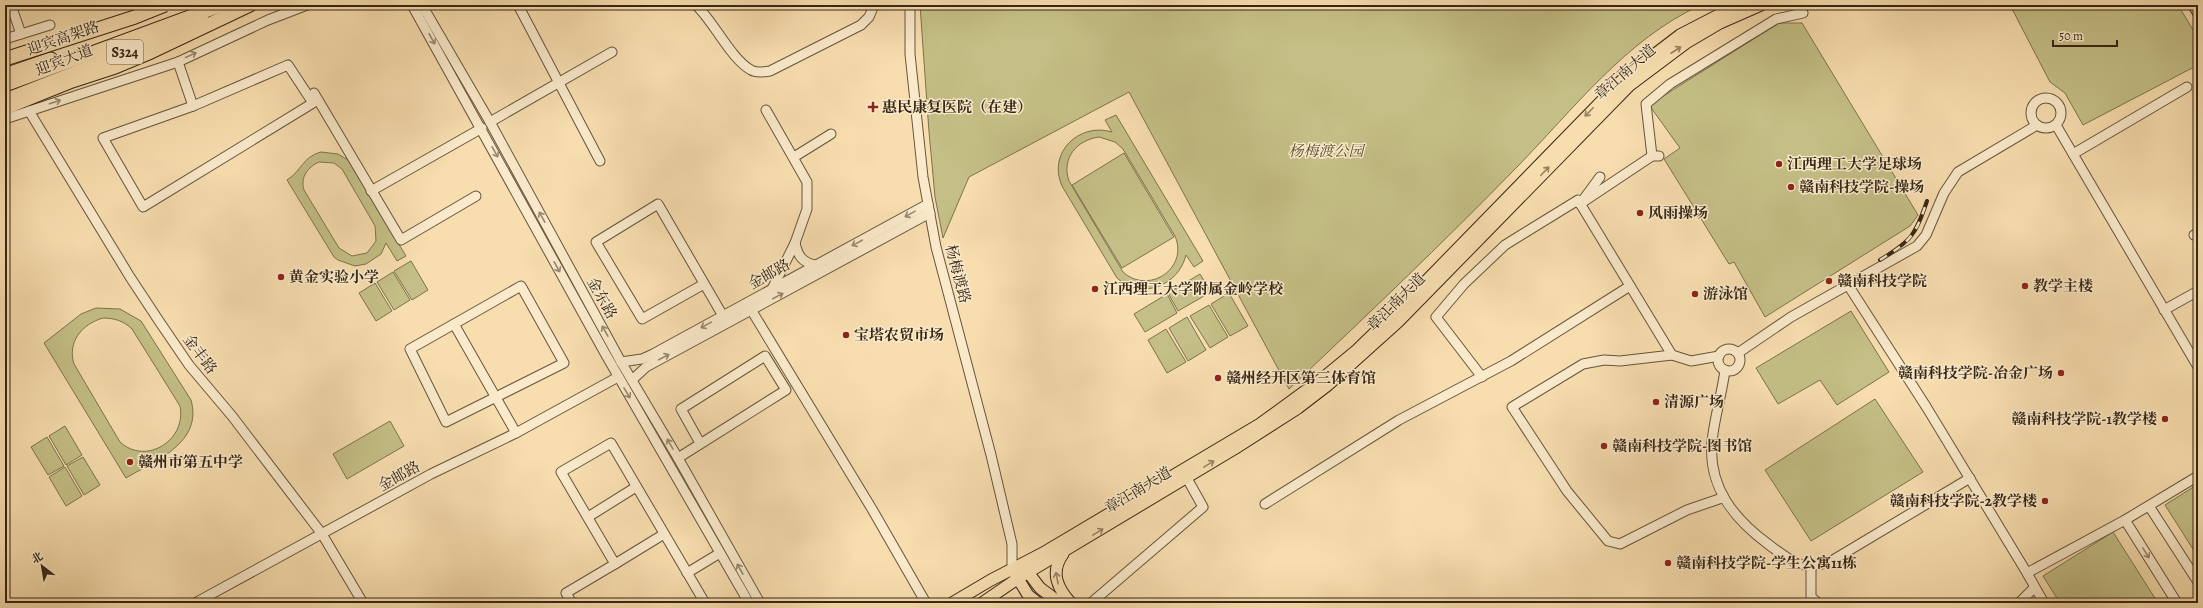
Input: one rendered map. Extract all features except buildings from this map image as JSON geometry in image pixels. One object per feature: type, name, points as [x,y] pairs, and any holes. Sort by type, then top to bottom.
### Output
[{"type":"highway","points":[[5,59],[135,17],[166,5]]},
{"type":"highway","name":"迎宾高架路","points":[[5,75],[139,29],[198,5]]},
{"type":"highway","name":"迎宾高架路","points":[[5,85],[222,5]]},
{"type":"highway","points":[[5,108],[72,81],[115,67],[151,52],[250,5]]},
{"type":"highway","points":[[5,50],[135,17]]},
{"type":"main road","name":"迎宾大道","points":[[5,56],[38,44],[166,5]]},
{"type":"main road","name":"迎宾大道","points":[[5,99],[244,5]]},
{"type":"main road","name":"章江南大道","points":[[1641,69],[1680,35],[1738,5]]},
{"type":"main road","name":"章江南大道","points":[[1021,568],[1065,552],[1326,382],[1392,316],[1610,90],[1641,69],[1702,33],[1761,5]]},
{"type":"main road","points":[[2194,5],[2198,12]]},
{"type":"main road","name":"章江南大道","points":[[982,603],[1017,579],[1021,568],[1185,474]]},
{"type":"main road","points":[[1065,552],[1057,562],[1056,581],[1062,593],[1071,603]]},
{"type":"main road","points":[[952,603],[1021,568],[1040,588],[1060,603]]},
{"type":"main road","points":[[1017,579],[1028,595],[1038,603]]},
{"type":"street","points":[[11,5],[20,34]]},
{"type":"street","points":[[5,119],[178,62],[268,20],[307,5]]},
{"type":"street","name":"金东路","points":[[412,5],[482,128],[618,377],[749,603]]},
{"type":"street","name":"金东路","points":[[422,5],[490,122],[621,362],[678,458],[760,603]]},
{"type":"street","points":[[518,5],[600,161]]},
{"type":"street","points":[[696,5],[741,63],[752,71],[761,72],[770,71],[861,25],[869,17],[874,5]]},
{"type":"street","name":"杨梅渡路","points":[[910,5],[910,54],[923,177],[936,247],[991,456],[1012,544],[1021,568]]},
{"type":"street","points":[[1580,204],[1655,156],[1646,104],[1670,84],[1776,19],[1803,13]]},
{"type":"street","points":[[5,39],[50,25]]},
{"type":"street","points":[[490,122],[612,52]]},
{"type":"street","points":[[178,62],[193,106]]},
{"type":"street","points":[[288,65],[313,103],[144,207],[103,138],[193,106],[288,65]]},
{"type":"street","points":[[2073,154],[2187,86]]},
{"type":"street","points":[[314,93],[401,240],[476,196]]},
{"type":"street","points":[[2047,98],[2056,101],[2061,108],[2061,117],[2056,125],[2044,128],[2037,125],[2032,118],[2033,106],[2038,100],[2047,98]]},
{"type":"street","points":[[766,110],[808,182],[807,209],[795,243],[772,289]]},
{"type":"street","name":"金丰路","points":[[29,111],[130,277],[189,364],[232,416],[322,534],[363,603]]},
{"type":"street","points":[[1738,353],[1791,318],[1917,246],[1926,235],[1944,193],[1958,172],[2037,125]]},
{"type":"street","points":[[2056,125],[2198,367]]},
{"type":"street","points":[[371,191],[482,128]]},
{"type":"street","points":[[794,157],[831,134]]},
{"type":"street","points":[[1580,204],[1600,177]]},
{"type":"street","points":[[1482,377],[1436,317],[1464,284],[1505,245],[1578,200],[1672,355]]},
{"type":"street","points":[[704,284],[642,319],[596,242],[658,204],[723,316]]},
{"type":"street","name":"金邮路","points":[[621,362],[642,359],[653,354],[723,316],[749,306],[772,289],[815,265],[929,209]]},
{"type":"street","name":"金邮路","points":[[632,380],[646,367],[749,306],[929,209]]},
{"type":"street","points":[[795,243],[799,257],[808,263],[815,265]]},
{"type":"street","points":[[1848,285],[1970,478],[2044,603]]},
{"type":"street","points":[[521,286],[564,363],[496,398],[446,422],[410,350],[521,286]]},
{"type":"street","points":[[1266,504],[1399,420],[1482,377],[1630,286]]},
{"type":"street","points":[[2164,310],[2198,291]]},
{"type":"street","points":[[749,306],[872,509],[926,603]]},
{"type":"street","points":[[454,324],[516,433]]},
{"type":"street","points":[[1729,350],[1738,353],[1740,360],[1738,367],[1732,371],[1725,370],[1719,363],[1720,356],[1723,351],[1729,350]]},
{"type":"street","points":[[1720,356],[1692,361],[1672,355],[1620,361],[1604,360],[1583,364],[1512,407],[1567,491],[1608,541],[1620,544],[1687,510],[1722,498]]},
{"type":"street","points":[[678,458],[786,390],[765,356],[681,410],[700,443]]},
{"type":"street","points":[[1725,370],[1712,443],[1714,476],[1722,498],[1755,534],[1796,563],[1812,567],[1828,563],[1970,478]]},
{"type":"street","name":"金邮路","points":[[195,603],[431,474],[516,433],[618,377]]},
{"type":"street","points":[[615,564],[561,472],[611,443],[705,603]]},
{"type":"street","points":[[1091,603],[1203,507],[1185,474]]},
{"type":"street","points":[[2027,573],[2125,520],[2198,476]]},
{"type":"street","points":[[588,517],[636,487]]},
{"type":"street","points":[[2149,506],[2198,582]]},
{"type":"street","points":[[2125,520],[2177,603]]},
{"type":"street","points":[[572,603],[566,593],[664,534]]},
{"type":"street","points":[[687,573],[720,553]]},
{"type":"street","points":[[1812,567],[1813,601]]},
{"type":"street","points":[[2019,603],[2034,588]]},
{"type":"green space","name":"杨梅渡公园","points":[[920,5],[1701,5],[1674,19],[1648,37],[1625,56],[1580,100],[1516,168],[1460,224],[1289,389],[1129,92],[969,177],[943,238],[935,197]]},
{"type":"green space","points":[[2010,5],[2178,5],[2198,38],[2198,65],[2083,125],[2065,93],[2050,82]]},
{"type":"green space","name":"赣南科技学院-操场","points":[[1779,23],[1802,23],[1918,215],[1910,226],[1765,317],[1734,262],[1729,264],[1664,159],[1680,148],[1649,105]]},
{"type":"green space","points":[[1116,115],[1203,261],[1194,267],[1186,255],[1182,266],[1168,282],[1148,289],[1127,285],[1117,278],[1062,186],[1058,174],[1059,162],[1063,152],[1069,143],[1078,136],[1088,132],[1100,130],[1112,132],[1105,120]],"holes":[[[1099,137],[1115,142],[1123,149],[1175,236],[1178,248],[1176,259],[1171,268],[1164,275],[1154,279],[1144,281],[1133,278],[1123,272],[1069,181],[1067,165],[1069,158],[1078,146],[1084,142]]]},
{"type":"green space","points":[[321,152],[338,154],[348,160],[406,256],[397,261],[386,243],[381,254],[366,264],[355,266],[334,257],[287,180],[296,173],[310,157]],"holes":[[[319,162],[334,163],[342,169],[375,226],[376,241],[367,253],[352,256],[339,248],[304,190],[304,177],[311,167]]]},
{"type":"green space","points":[[1124,153],[1174,237],[1122,268],[1072,185]]},
{"type":"green space","points":[[411,261],[428,290],[412,300],[394,271]]},
{"type":"green space","points":[[393,272],[410,300],[394,310],[377,282]]},
{"type":"green space","points":[[1200,274],[1211,292],[1178,311],[1168,293]]},
{"type":"green space","points":[[375,283],[392,311],[376,321],[359,293]]},
{"type":"green space","points":[[1229,293],[1248,326],[1230,336],[1211,304]]},
{"type":"green space","points":[[1167,294],[1177,313],[1145,332],[1134,314]]},
{"type":"green space","points":[[1209,305],[1228,337],[1210,348],[1190,316]]},
{"type":"green space","points":[[96,308],[120,309],[141,321],[191,400],[193,415],[190,428],[184,439],[163,457],[126,478],[44,343],[81,314]],"holes":[[[107,318],[122,322],[132,329],[180,406],[180,418],[177,429],[171,439],[162,446],[152,450],[141,451],[130,449],[120,442],[74,364],[72,356],[73,348],[78,335],[83,329],[95,321]]]},
{"type":"green space","points":[[1851,311],[1889,372],[1837,405],[1820,380],[1778,404],[1756,368]]},
{"type":"green space","points":[[1187,317],[1206,350],[1188,361],[1169,328]]},
{"type":"green space","points":[[1166,329],[1186,362],[1167,373],[1148,340]]},
{"type":"green space","points":[[1875,399],[1923,472],[1811,541],[1765,470]]},
{"type":"green space","points":[[390,421],[404,446],[347,479],[333,454]]},
{"type":"green space","points":[[65,426],[82,455],[66,465],[49,436]]},
{"type":"green space","points":[[47,437],[64,466],[48,475],[31,447]]},
{"type":"green space","points":[[83,457],[100,485],[84,495],[67,466]]},
{"type":"green space","points":[[65,467],[82,496],[66,506],[49,477]]},
{"type":"green space","points":[[2198,484],[2198,557],[2165,505]]},
{"type":"green space","points":[[2113,532],[2158,603],[2060,603],[2043,576]]},
{"type":"railway","points":[[1880,260],[1906,242],[1911,236],[1919,222],[1927,201]]},
{"type":"place","name":"惠民康复医院（在建）","points":[[873,107]]},
{"type":"place","name":"江西理工大学足球场","points":[[1779,164]]},
{"type":"place","name":"赣南科技学院-操场","points":[[1791,187]]},
{"type":"place","name":"风雨操场","points":[[1640,213]]},
{"type":"place","name":"黄金实验小学","points":[[281,277]]},
{"type":"place","name":"赣南科技学院","points":[[1829,281]]},
{"type":"place","name":"教学主楼","points":[[2025,286]]},
{"type":"place","name":"江西理工大学附属金岭学校","points":[[1095,289]]},
{"type":"place","name":"游泳馆","points":[[1695,294]]},
{"type":"place","name":"宝塔农贸市场","points":[[846,335]]},
{"type":"place","name":"赣南科技学院-冶金广场","points":[[2061,373]]},
{"type":"place","name":"赣州经开区第三体育馆","points":[[1218,378]]},
{"type":"place","name":"清源广场","points":[[1656,402]]},
{"type":"place","name":"赣南科技学院-1教学楼","points":[[2165,419]]},
{"type":"place","name":"赣南科技学院-图书馆","points":[[1604,446]]},
{"type":"place","name":"赣州市第五中学","points":[[130,462]]},
{"type":"place","name":"赣南科技学院-2教学楼","points":[[2045,501]]},
{"type":"place","name":"赣南科技学院-学生公寓11栋","points":[[1668,563]]}]
